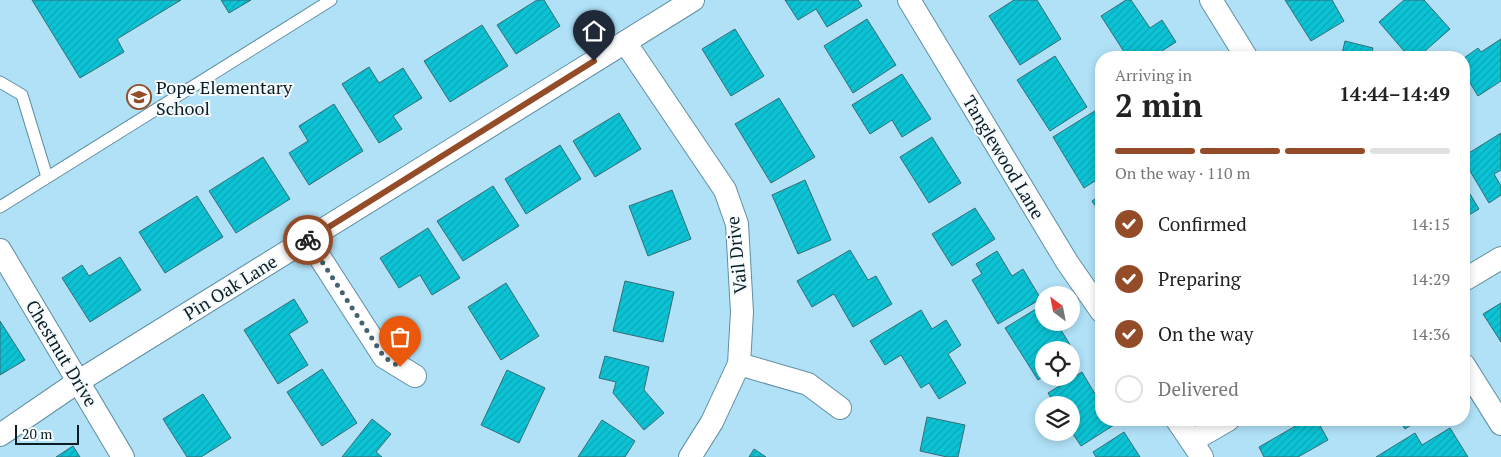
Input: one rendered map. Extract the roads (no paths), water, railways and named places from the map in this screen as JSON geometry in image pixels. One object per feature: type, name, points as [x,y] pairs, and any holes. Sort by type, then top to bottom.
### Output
[{"type":"street","name":"Pin Oak Lane","points":[[0,435],[79,381],[693,0]]},
{"type":"street","name":"Tanglewood Lane","points":[[909,0],[1067,262],[1095,302]]},
{"type":"street","points":[[1211,0],[1242,51]]},
{"type":"street","name":"Vail Drive","points":[[625,42],[725,190],[737,224],[742,312],[739,364],[712,422],[690,457]]},
{"type":"street","points":[[308,239],[384,357],[415,376]]},
{"type":"street","name":"Chestnut Drive","points":[[0,250],[124,457]]},
{"type":"street","points":[[1470,276],[1501,258]]},
{"type":"street","points":[[739,364],[808,384],[840,408]]},
{"type":"street","points":[[1470,375],[1501,424]]},
{"type":"street","points":[[1181,426],[1197,449],[1222,426]]},
{"type":"lane","points":[[0,207],[331,0]]},
{"type":"lane","points":[[0,82],[22,95],[47,177]]},
{"type":"place","name":"Pope Elementary School","points":[[139,97]]}]
